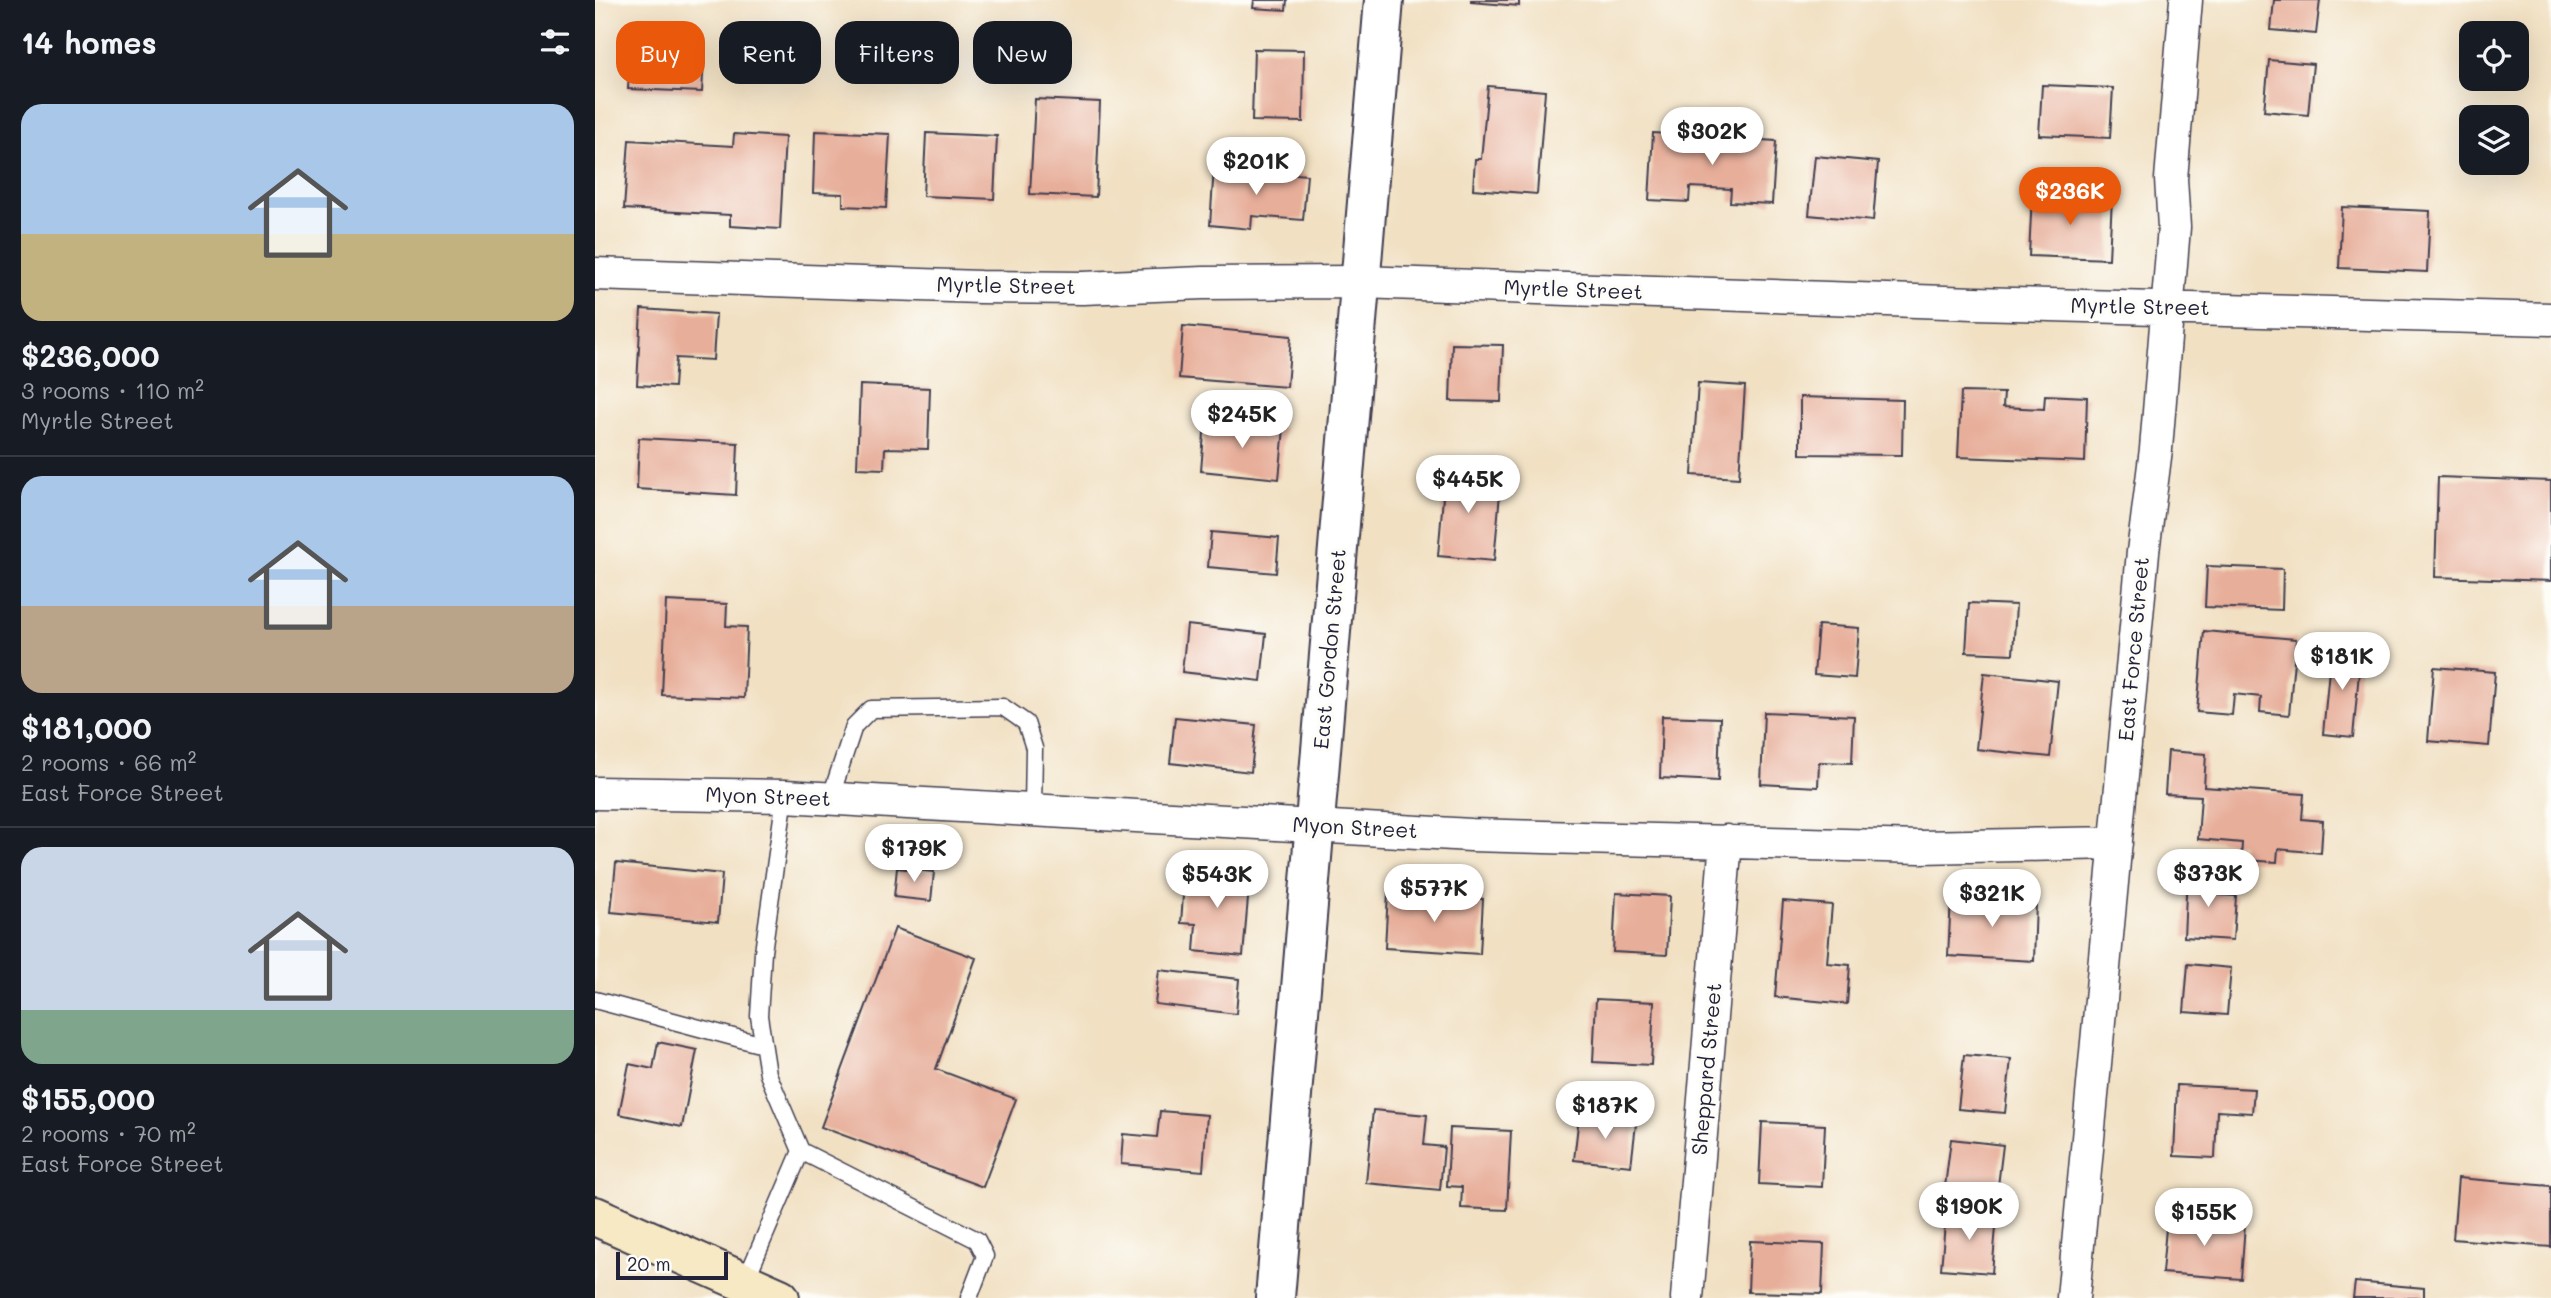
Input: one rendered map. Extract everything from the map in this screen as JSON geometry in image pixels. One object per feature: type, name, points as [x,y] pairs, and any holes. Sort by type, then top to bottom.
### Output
[{"type":"main road","points":[[595,1216],[780,1298]]},
{"type":"street","name":"East Gordon Street","points":[[1275,1298],[1384,0]]},
{"type":"street","name":"East Force Street","points":[[2073,1298],[2143,552],[2156,449],[2174,228],[2171,179],[2186,0]]},
{"type":"street","name":"Myrtle Street","points":[[595,274],[980,287],[1083,288],[1360,282],[1962,303],[2551,319]]},
{"type":"street","name":"Myon Street","points":[[595,793],[785,796],[1471,835],[1920,847],[2116,843]]},
{"type":"street","name":"Sheppard Street","points":[[1687,1298],[1726,841]]},
{"type":"lane","points":[[830,799],[854,726],[871,709],[1003,707],[1026,723],[1034,748],[1033,809]]},
{"type":"lane","points":[[785,796],[762,952],[759,1016],[768,1074],[801,1151],[977,1240],[985,1256],[969,1298]]},
{"type":"lane","points":[[595,1000],[764,1045]]},
{"type":"lane","points":[[745,1282],[801,1151]]},
{"type":"building","points":[[1254,0],[1287,0],[1286,10],[1253,8]]},
{"type":"building","points":[[1519,0],[1519,6],[1471,2]]},
{"type":"building","points":[[2274,0],[2320,0],[2316,34],[2271,30]]},
{"type":"building","points":[[1254,49],[1304,50],[1303,122],[1252,121]]},
{"type":"building","points":[[2269,60],[2313,64],[2308,115],[2264,111]]},
{"type":"building","points":[[628,84],[702,84],[702,92],[628,89]]},
{"type":"building","points":[[2042,85],[2113,88],[2110,138],[2039,135]]},
{"type":"building","points":[[1488,86],[1545,91],[1537,194],[1473,189],[1475,159],[1481,159]]},
{"type":"building","points":[[1035,99],[1100,102],[1096,197],[1030,194]]},
{"type":"building","points":[[815,131],[890,134],[886,208],[843,206],[843,194],[813,193]]},
{"type":"building","points":[[926,133],[997,136],[994,199],[923,196]]},
{"type":"building","points":[[1653,133],[1776,141],[1772,204],[1730,202],[1731,189],[1690,187],[1689,202],[1649,200]]},
{"type":"building","points":[[734,134],[785,137],[780,229],[730,226],[730,215],[624,209],[629,140],[733,146]]},
{"type":"building","points":[[1815,156],[1878,162],[1873,221],[1809,215]]},
{"type":"building","points":[[1214,167],[1307,175],[1303,220],[1252,216],[1251,229],[1210,225]]},
{"type":"building","points":[[2032,194],[2112,198],[2109,259],[2029,256]]},
{"type":"building","points":[[2342,207],[2430,211],[2427,272],[2339,268]]},
{"type":"building","points":[[641,309],[716,314],[713,360],[676,358],[674,387],[637,385]]},
{"type":"building","points":[[1183,326],[1291,336],[1287,387],[1179,378]]},
{"type":"building","points":[[1452,344],[1503,345],[1501,402],[1450,401]]},
{"type":"building","points":[[1698,383],[1745,386],[1739,478],[1692,475]]},
{"type":"building","points":[[860,385],[930,388],[928,449],[885,448],[884,469],[857,468]]},
{"type":"building","points":[[1961,392],[2004,393],[2003,407],[2044,409],[2045,395],[2087,397],[2085,462],[1958,457]]},
{"type":"building","points":[[1800,397],[1903,400],[1902,455],[1800,454]]},
{"type":"building","points":[[1205,421],[1284,428],[1279,479],[1201,471]]},
{"type":"building","points":[[639,438],[738,443],[736,495],[637,489]]},
{"type":"building","points":[[1446,462],[1485,466],[1483,492],[1500,493],[1494,561],[1438,556]]},
{"type":"building","points":[[2438,477],[2551,481],[2551,581],[2435,577]]},
{"type":"building","points":[[1211,532],[1279,538],[1276,573],[1208,567]]},
{"type":"building","points":[[2207,566],[2283,569],[2282,610],[2205,607]]},
{"type":"building","points":[[666,601],[727,604],[726,626],[747,627],[744,698],[662,695]]},
{"type":"building","points":[[1969,603],[2016,605],[2013,654],[1966,652]]},
{"type":"building","points":[[1187,625],[1266,634],[1261,681],[1182,672]]},
{"type":"building","points":[[1818,625],[1859,628],[1855,678],[1814,675]]},
{"type":"building","points":[[2204,631],[2296,639],[2289,715],[2260,712],[2261,697],[2234,694],[2232,715],[2197,712]]},
{"type":"building","points":[[2331,648],[2361,651],[2353,737],[2323,734]]},
{"type":"building","points":[[2434,667],[2495,672],[2489,746],[2428,741]]},
{"type":"building","points":[[1984,673],[2058,681],[2050,757],[1976,749]]},
{"type":"building","points":[[1764,712],[1854,716],[1852,763],[1819,762],[1818,787],[1761,784]]},
{"type":"building","points":[[1662,716],[1720,718],[1718,781],[1660,778]]},
{"type":"building","points":[[1175,717],[1256,725],[1251,772],[1170,763]]},
{"type":"building","points":[[2168,751],[2206,754],[2204,787],[2304,794],[2302,819],[2323,821],[2321,853],[2278,849],[2277,862],[2241,860],[2242,843],[2198,839],[2201,796],[2165,794]]},
{"type":"building","points":[[616,863],[722,874],[718,922],[611,912]]},
{"type":"building","points":[[897,868],[934,872],[931,901],[894,897]]},
{"type":"building","points":[[1185,869],[1250,875],[1243,956],[1194,951],[1196,924],[1181,923]]},
{"type":"building","points":[[2187,873],[2221,875],[2220,895],[2236,896],[2233,940],[2184,937]]},
{"type":"building","points":[[1388,893],[1483,899],[1480,954],[1385,948]]},
{"type":"building","points":[[1616,893],[1670,896],[1667,955],[1613,952]]},
{"type":"building","points":[[1951,898],[2036,902],[2034,961],[1948,956]]},
{"type":"building","points":[[1783,901],[1832,905],[1827,963],[1850,965],[1847,1004],[1775,997]]},
{"type":"building","points":[[895,928],[976,958],[936,1069],[1016,1099],[983,1187],[821,1127]]},
{"type":"building","points":[[2188,964],[2231,968],[2227,1015],[2184,1012]]},
{"type":"building","points":[[1159,970],[1239,979],[1236,1014],[1155,1004]]},
{"type":"building","points":[[1596,999],[1654,1002],[1651,1065],[1593,1062]]},
{"type":"building","points":[[658,1042],[697,1050],[682,1127],[619,1114],[629,1064],[653,1069]]},
{"type":"building","points":[[1964,1055],[2011,1059],[2005,1113],[1958,1109]]},
{"type":"building","points":[[2177,1085],[2254,1089],[2252,1113],[2217,1111],[2215,1158],[2174,1156]]},
{"type":"building","points":[[1373,1110],[1427,1115],[1424,1145],[1444,1147],[1440,1190],[1366,1183]]},
{"type":"building","points":[[1160,1111],[1207,1115],[1203,1171],[1121,1164],[1123,1134],[1157,1137]]},
{"type":"building","points":[[1579,1116],[1636,1124],[1631,1166],[1574,1160]]},
{"type":"building","points":[[1762,1122],[1825,1125],[1822,1187],[1759,1184]]},
{"type":"building","points":[[1450,1128],[1511,1131],[1507,1210],[1461,1208],[1462,1187],[1447,1186]]},
{"type":"building","points":[[1951,1139],[2003,1145],[1997,1194],[1945,1187]]},
{"type":"building","points":[[2458,1178],[2551,1186],[2551,1247],[2453,1239]]},
{"type":"building","points":[[1946,1212],[1997,1216],[1992,1273],[1941,1269]]},
{"type":"building","points":[[2167,1217],[2245,1224],[2241,1279],[2162,1273]]},
{"type":"building","points":[[1750,1241],[1824,1244],[1822,1294],[1748,1292]]},
{"type":"building","points":[[2355,1282],[2424,1288],[2424,1298],[2353,1298]]}]
